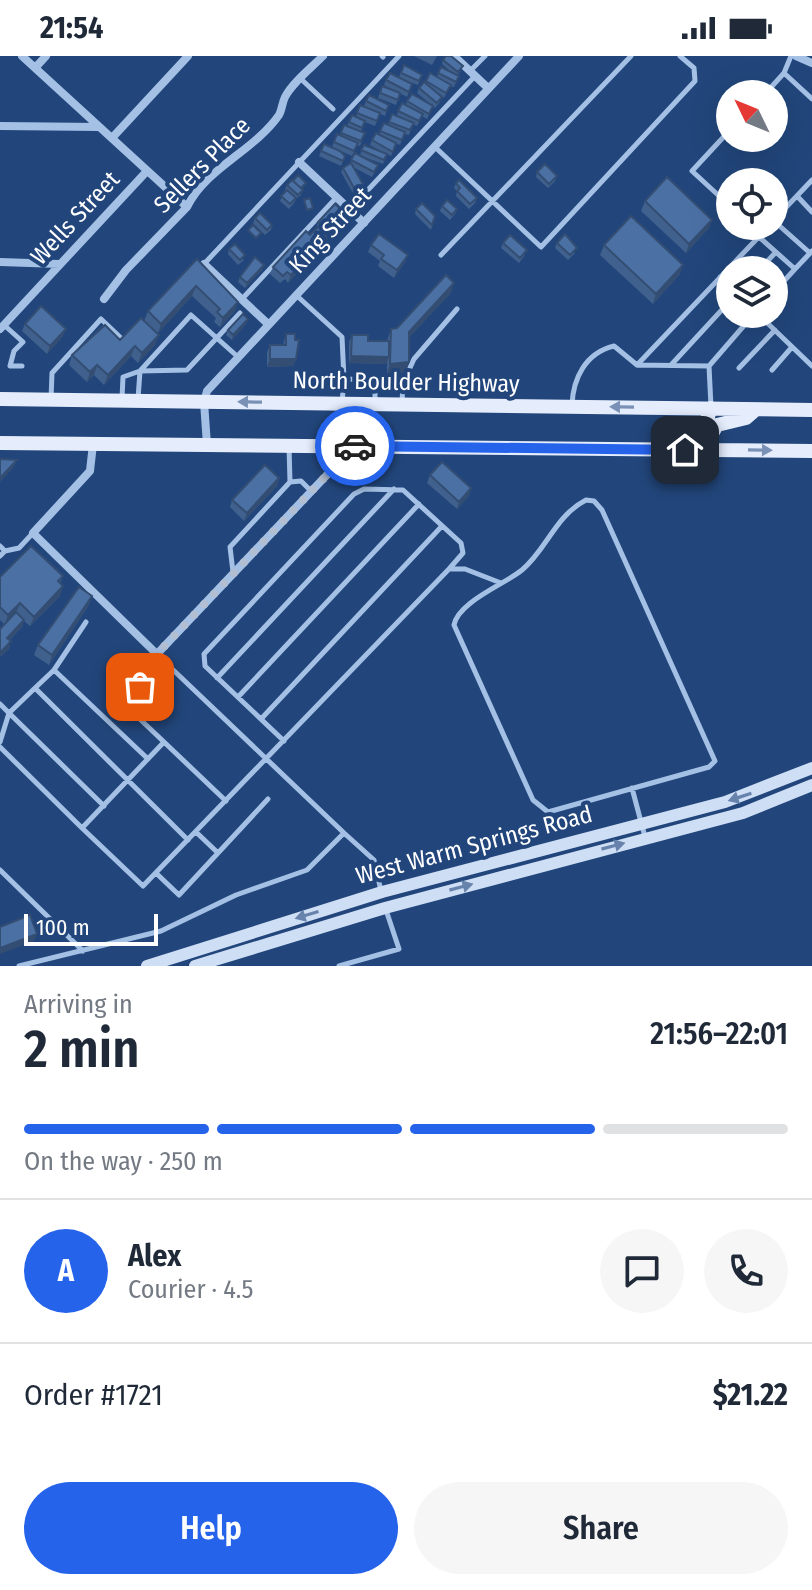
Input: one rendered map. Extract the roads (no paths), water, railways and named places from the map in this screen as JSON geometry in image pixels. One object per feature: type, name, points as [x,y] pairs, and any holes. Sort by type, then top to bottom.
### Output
[{"type":"main road","name":"North Boulder Highway","points":[[0,399],[812,410]]},
{"type":"main road","points":[[663,450],[703,431],[711,408]]},
{"type":"main road","points":[[707,450],[717,425],[746,418],[755,410]]},
{"type":"main road","points":[[0,443],[812,451]]},
{"type":"main road","name":"West Warm Springs Road","points":[[147,966],[382,892],[739,798],[812,768]]},
{"type":"main road","name":"West Warm Springs Road","points":[[195,966],[385,908],[743,813],[812,785]]},
{"type":"main road","points":[[382,892],[385,908]]},
{"type":"street","points":[[22,56],[187,207]]},
{"type":"street","points":[[35,68],[46,56]]},
{"type":"street","points":[[112,138],[188,56]]},
{"type":"street","name":"Sellers Place","points":[[104,299],[126,270],[187,207],[192,196],[232,159],[241,155],[280,113],[285,97],[323,56]]},
{"type":"street","points":[[454,56],[488,88]]},
{"type":"street","points":[[794,56],[812,63]]},
{"type":"street","name":"King Street","points":[[204,402],[207,391],[516,57]]},
{"type":"street","points":[[0,126],[99,127]]},
{"type":"street","points":[[299,162],[364,223]]},
{"type":"street","name":"Wells Street","points":[[2,327],[147,171]]},
{"type":"street","points":[[0,262],[59,264]]},
{"type":"street","points":[[204,264],[268,324]]},
{"type":"street","points":[[204,402],[207,445]]},
{"type":"street","points":[[93,444],[90,471],[33,533],[167,664]]},
{"type":"street","points":[[157,654],[342,459],[343,446]]},
{"type":"lane","points":[[204,264],[399,56]]},
{"type":"lane","points":[[349,210],[473,74],[485,56]]},
{"type":"lane","points":[[441,255],[631,56]]},
{"type":"lane","points":[[435,147],[541,247],[695,81],[694,68],[680,56]]},
{"type":"lane","points":[[778,80],[794,56]]},
{"type":"lane","points":[[784,73],[812,99]]},
{"type":"lane","points":[[301,79],[333,109]]},
{"type":"lane","points":[[716,145],[692,171],[716,193]]},
{"type":"lane","points":[[788,206],[812,180]]},
{"type":"lane","points":[[797,196],[812,212]]},
{"type":"lane","points":[[241,299],[336,197]]},
{"type":"lane","points":[[788,233],[811,252],[788,277]]},
{"type":"lane","points":[[740,256],[756,240]]},
{"type":"lane","points":[[762,240],[795,269]]},
{"type":"lane","points":[[772,256],[776,252]]},
{"type":"lane","points":[[637,365],[716,281]]},
{"type":"lane","points":[[296,295],[342,337],[342,404]]},
{"type":"lane","points":[[402,404],[403,383],[414,359],[457,309]]},
{"type":"lane","points":[[121,401],[123,377],[140,371],[187,370],[240,313]]},
{"type":"lane","points":[[138,401],[140,371],[191,315],[238,357]]},
{"type":"lane","points":[[670,365],[716,316]]},
{"type":"lane","points":[[50,400],[52,373],[101,319],[122,339]]},
{"type":"lane","points":[[2,327],[23,342],[14,351],[10,366],[22,366]]},
{"type":"lane","points":[[711,408],[709,366],[743,328]]},
{"type":"lane","points":[[773,328],[812,366]]},
{"type":"lane","points":[[739,368],[775,330]]},
{"type":"lane","points":[[571,406],[573,382],[591,358],[604,348],[614,346],[637,365],[709,366]]},
{"type":"lane","points":[[772,370],[792,347]]},
{"type":"lane","points":[[344,379],[375,380],[375,404]]},
{"type":"lane","points":[[387,383],[403,383]]},
{"type":"lane","points":[[289,445],[290,482]]},
{"type":"lane","points":[[233,575],[230,547],[290,482],[301,481],[312,492]]},
{"type":"lane","points":[[86,622],[54,670],[9,713],[0,745],[143,886],[157,874],[449,569],[463,548],[403,490],[364,489],[354,494],[208,648],[203,660],[217,678],[284,741]]},
{"type":"lane","points":[[217,678],[394,489]]},
{"type":"lane","points":[[586,500],[598,503],[715,758],[709,767],[632,788],[548,812],[535,804],[454,625],[461,611],[525,567],[571,510],[586,500]]},
{"type":"lane","points":[[238,697],[419,504]]},
{"type":"lane","points":[[261,719],[442,526]]},
{"type":"lane","points":[[2,551],[19,548],[33,533]]},
{"type":"lane","points":[[449,569],[465,569],[502,583]]},
{"type":"lane","points":[[226,801],[124,704],[167,664],[374,860],[382,892]]},
{"type":"lane","points":[[54,670],[148,759]]},
{"type":"lane","points":[[35,688],[188,840]]},
{"type":"lane","points":[[0,704],[104,806]]},
{"type":"lane","points":[[82,828],[164,742]]},
{"type":"lane","points":[[632,788],[645,837]]},
{"type":"lane","points":[[157,874],[179,895],[268,799]]},
{"type":"lane","points":[[196,832],[218,853]]},
{"type":"lane","points":[[19,966],[161,931],[236,895],[307,870],[344,833]]},
{"type":"lane","points":[[0,870],[83,951]]},
{"type":"lane","points":[[339,966],[399,949],[385,908]]}]
